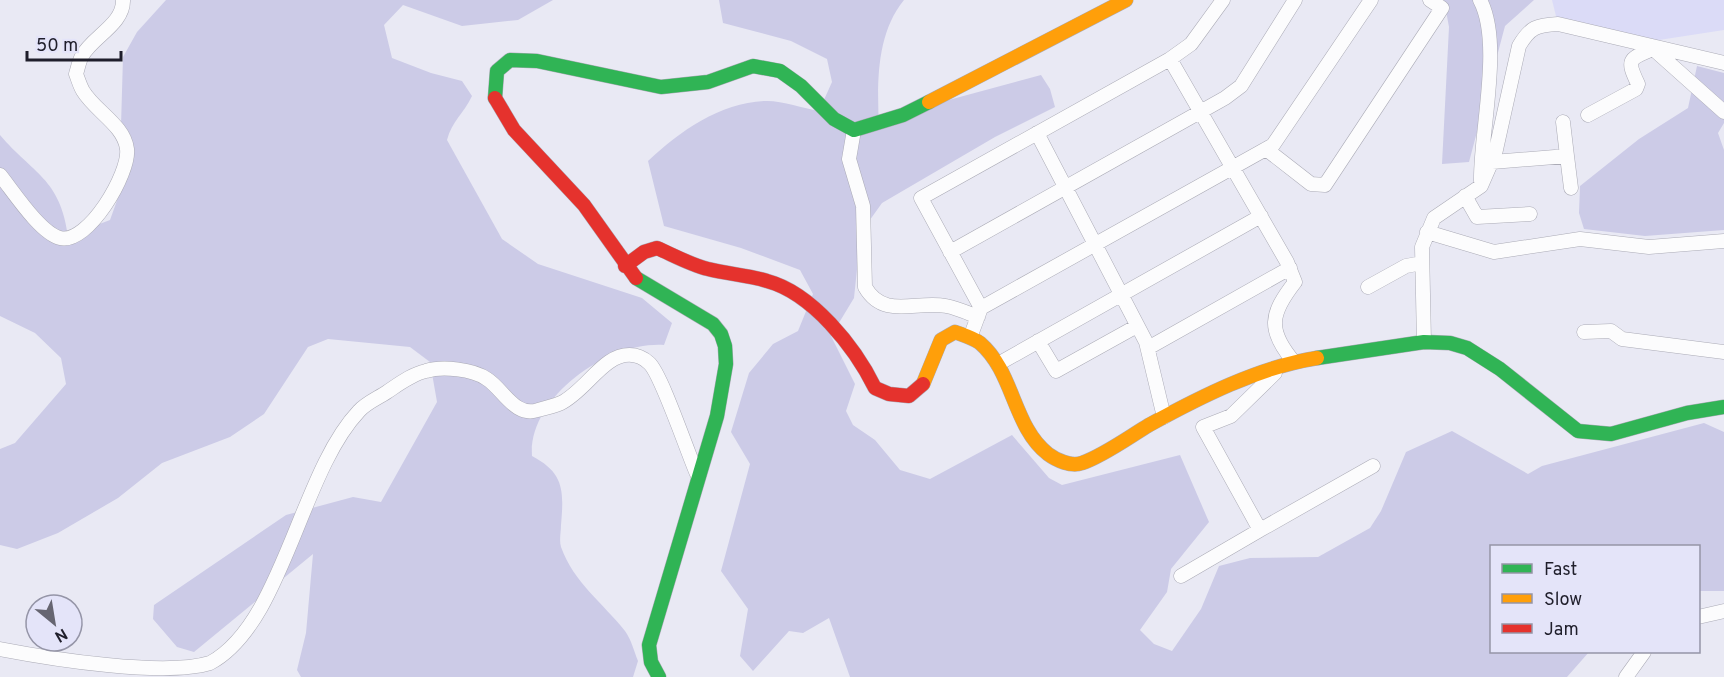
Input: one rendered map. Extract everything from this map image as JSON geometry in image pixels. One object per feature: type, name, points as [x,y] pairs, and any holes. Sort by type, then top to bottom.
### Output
[{"type":"street","points":[[0,175],[45,229],[61,238],[76,236],[98,215],[123,176],[127,149],[114,124],[83,92],[76,74],[83,54],[108,29],[123,8],[123,0]]},
{"type":"street","points":[[658,677],[651,662],[649,645],[697,474],[716,422],[725,378],[725,343],[714,327],[689,307],[639,281],[625,266],[585,206],[510,126],[495,99],[497,71],[510,60],[537,62],[661,87],[708,82],[753,66],[780,71],[801,86],[834,119],[854,130],[903,115],[1126,0]]},
{"type":"street","points":[[980,312],[921,198],[1170,59],[1191,44],[1223,0]]},
{"type":"street","points":[[950,252],[1201,113],[1240,86],[1295,0]]},
{"type":"street","points":[[1266,149],[1311,184],[1325,184],[1442,8],[1430,0]]},
{"type":"street","points":[[1480,0],[1488,28],[1489,73],[1481,186]]},
{"type":"street","points":[[971,335],[980,312],[1095,244],[1273,145],[1366,2]]},
{"type":"street","points":[[1424,342],[1422,247],[1426,232],[1434,218],[1481,186],[1492,162],[1520,46],[1527,32],[1544,25],[1558,24],[1724,63]]},
{"type":"street","points":[[1649,46],[1724,112]]},
{"type":"street","points":[[1588,115],[1636,89],[1638,84],[1630,62],[1649,46]]},
{"type":"street","points":[[1170,59],[1290,268],[1295,282],[1280,302],[1273,325],[1279,344],[1294,362]]},
{"type":"street","points":[[1563,122],[1571,188]]},
{"type":"street","points":[[854,130],[849,159],[863,206],[865,287],[871,298],[887,308],[945,306],[980,312]]},
{"type":"street","points":[[1037,133],[1148,348],[1164,417]]},
{"type":"street","points":[[1492,162],[1567,156]]},
{"type":"street","points":[[1465,196],[1477,217],[1530,214]]},
{"type":"street","points":[[998,364],[1261,216]]},
{"type":"street","points":[[1426,232],[1494,252],[1580,239],[1649,247],[1724,241]]},
{"type":"street","points":[[625,266],[644,252],[657,248],[706,269],[769,281],[810,304],[828,320],[864,366],[875,388],[889,394],[909,396],[922,387],[941,340],[955,332],[971,335],[987,346],[998,364],[1012,388],[1026,428],[1038,447],[1053,460],[1068,465],[1080,464],[1164,417],[1228,387],[1294,362],[1424,342],[1450,343],[1467,348],[1500,369],[1542,405],[1578,431],[1611,434],[1687,413],[1724,407]]},
{"type":"street","points":[[1368,287],[1406,266],[1422,263]]},
{"type":"street","points":[[1148,348],[1290,268]]},
{"type":"street","points":[[1038,341],[1056,371],[1137,326]]},
{"type":"street","points":[[1584,332],[1611,331],[1622,339],[1724,352]]},
{"type":"street","points":[[0,649],[158,675],[189,673],[212,662],[245,634],[287,552],[304,508],[346,429],[360,410],[404,380],[426,370],[462,370],[487,378],[512,404],[534,412],[563,402],[611,360],[627,354],[637,355],[654,370],[697,474]]},
{"type":"street","points":[[1260,530],[1203,427],[1231,416],[1281,367]]},
{"type":"street","points":[[1181,576],[1373,466]]},
{"type":"street","points":[[1700,617],[1724,611]]},
{"type":"street","points":[[1626,677],[1643,653]]},
{"type":"shaded area","points":[[166,0],[553,0],[518,20],[462,26],[403,5],[384,25],[392,58],[431,73],[462,81],[472,96],[447,140],[502,239],[538,264],[642,298],[672,323],[664,345],[642,346],[620,352],[576,377],[543,413],[534,434],[532,456],[543,462],[556,476],[562,492],[561,547],[581,582],[631,641],[638,661],[633,677],[301,677],[297,670],[306,633],[313,554],[194,652],[177,647],[153,619],[154,605],[286,515],[353,497],[381,502],[437,402],[430,362],[410,347],[328,339],[308,347],[264,414],[230,437],[162,463],[118,498],[58,533],[17,549],[0,545],[0,449],[15,443],[66,384],[61,358],[35,333],[0,316],[0,135],[52,189],[59,201],[68,236],[110,220],[119,195],[123,57],[137,32]]},
{"type":"shaded area","points":[[719,0],[904,0],[895,13],[883,44],[878,94],[879,127],[945,101],[1041,75],[1050,89],[1055,107],[995,137],[882,203],[867,224],[860,241],[854,298],[831,336],[855,384],[846,411],[853,425],[875,440],[900,470],[930,479],[1012,435],[1049,478],[1062,485],[1180,455],[1209,522],[1171,569],[1167,592],[1140,630],[1154,644],[1172,651],[1201,609],[1219,566],[1250,558],[1318,557],[1370,528],[1381,511],[1406,452],[1452,431],[1528,474],[1542,466],[1704,423],[1724,432],[1724,591],[1700,591],[1700,545],[1490,545],[1490,653],[1588,653],[1567,677],[850,677],[829,618],[803,633],[789,631],[753,671],[740,656],[748,609],[721,571],[750,464],[731,432],[749,373],[773,344],[798,331],[813,294],[800,270],[741,248],[664,226],[648,161],[687,129],[732,107],[771,101],[819,111],[832,82],[827,59],[791,41],[723,23]]},
{"type":"shaded area","points":[[1444,0],[1534,0],[1505,26],[1469,162],[1442,164],[1449,27]]},
{"type":"shaded area","points":[[1552,0],[1724,0],[1724,30],[1646,42],[1558,24]]},
{"type":"shaded area","points":[[1697,66],[1724,73],[1724,123],[1718,133],[1724,150],[1724,230],[1645,236],[1584,229],[1579,213],[1580,186],[1639,139],[1688,108]]},
{"type":"traffic: fast","points":[[495,98],[497,71],[510,60],[537,61],[661,87],[708,82],[753,66],[780,71],[801,86],[834,119],[854,130],[903,115],[929,102]]},
{"type":"traffic: fast","points":[[636,278],[713,324],[721,334],[725,346],[726,364],[717,416],[649,645],[651,662],[659,677]]},
{"type":"traffic: fast","points":[[1317,358],[1424,342],[1450,343],[1467,348],[1500,369],[1578,431],[1611,434],[1687,413],[1724,407]]},
{"type":"traffic: slow","points":[[929,102],[1126,0]]},
{"type":"traffic: slow","points":[[923,384],[941,340],[955,332],[980,343],[1000,369],[1020,415],[1036,443],[1055,458],[1078,464],[1099,456],[1149,425],[1230,384],[1273,368],[1317,358]]},
{"type":"traffic: jam","points":[[495,98],[514,130],[584,205],[636,278]]},
{"type":"traffic: jam","points":[[625,266],[644,252],[657,248],[715,271],[760,279],[784,287],[816,309],[844,339],[875,388],[889,394],[909,396],[923,384]]}]
